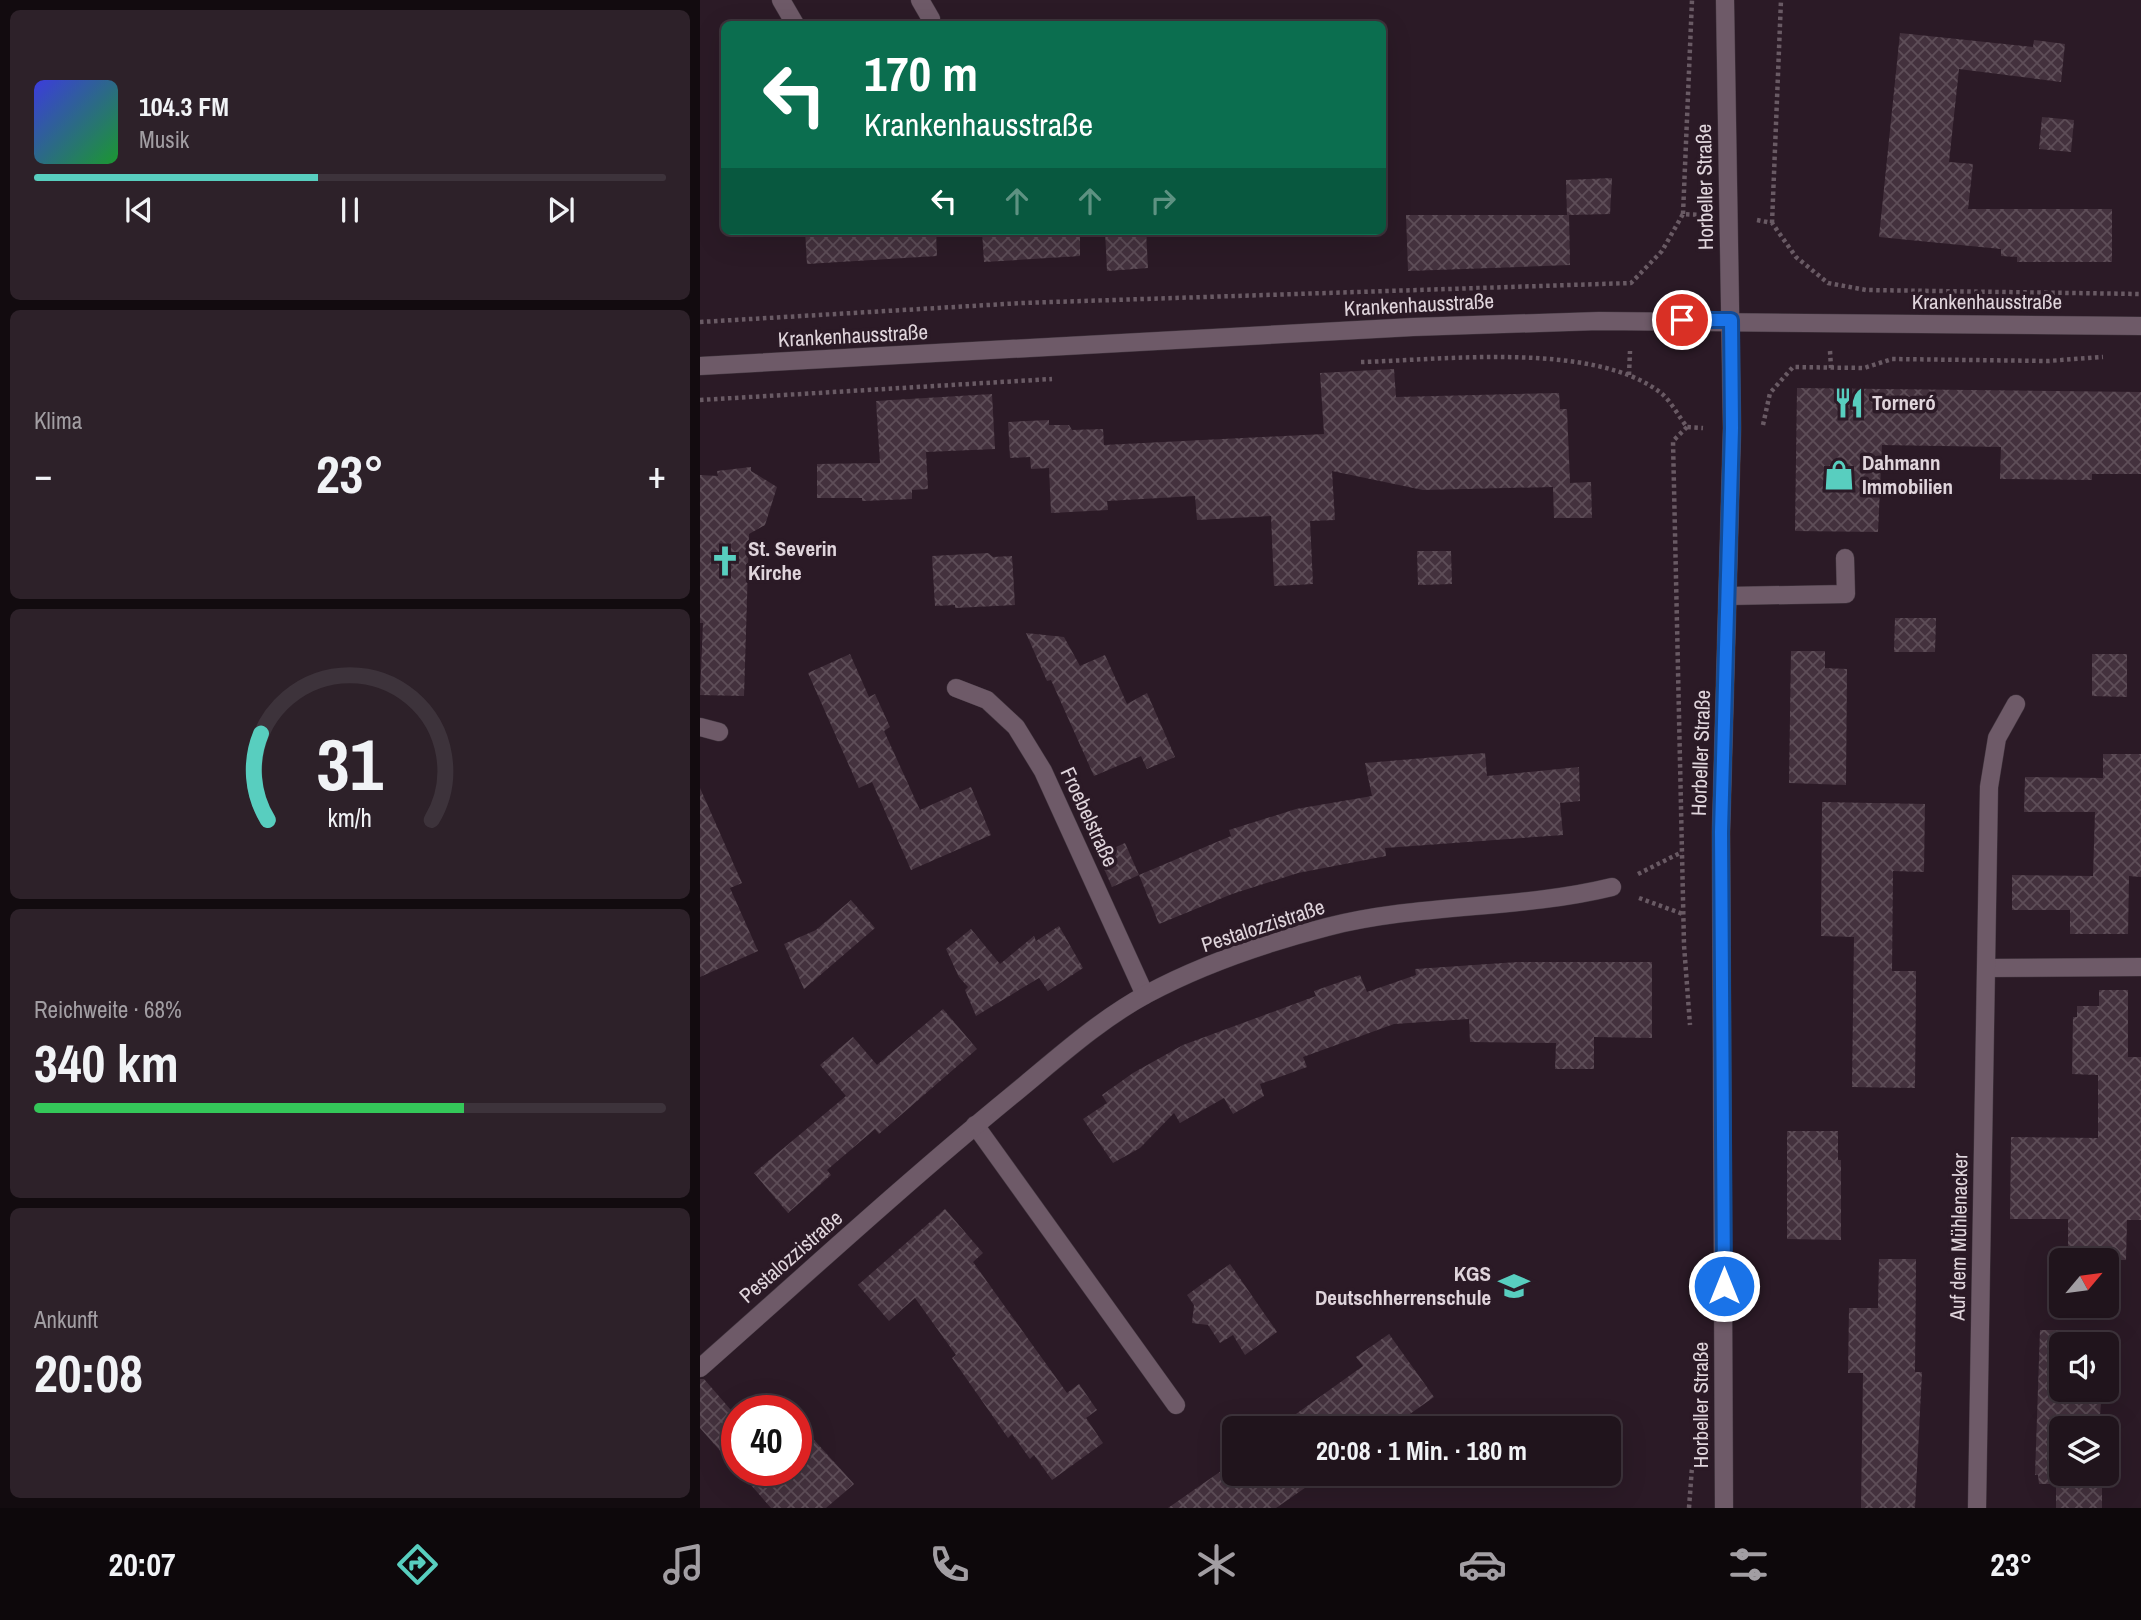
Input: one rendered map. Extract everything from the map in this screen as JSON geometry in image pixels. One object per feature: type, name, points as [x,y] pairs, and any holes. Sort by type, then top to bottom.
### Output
[{"type":"street","points":[[781,0],[792,21]]},
{"type":"street","points":[[920,0],[931,19]]},
{"type":"street","name":"Horbeller Straße","points":[[1724,1508],[1721,832],[1732,428],[1725,0]]},
{"type":"street","name":"Krankenhausstraße","points":[[700,366],[1413,327],[1731,320],[1829,324],[2141,326]]},
{"type":"street","points":[[1728,596],[1846,594],[1845,558]]},
{"type":"street","name":"Froebelstraße","points":[[957,688],[988,700],[1016,727],[1036,760],[1145,995]]},
{"type":"street","name":"Auf dem Mühlenacker","points":[[1977,1508],[1989,787],[1997,738],[2016,704]]},
{"type":"street","points":[[700,727],[719,732]]},
{"type":"street","name":"Pestalozzistraße","points":[[700,1368],[975,1125],[1068,1050],[1145,995],[1224,959],[1328,927],[1423,911],[1564,899],[1612,887]]},
{"type":"street","points":[[1987,968],[2141,967]]},
{"type":"street","points":[[975,1125],[1176,1405]]},
{"type":"path","points":[[700,322],[1022,303],[1631,283],[1662,251],[1683,214],[1692,0]]},
{"type":"path","points":[[1781,0],[1772,223],[1796,257],[1828,283],[1866,290],[2141,294]]},
{"type":"path","points":[[1683,214],[1727,215],[1772,223]]},
{"type":"path","points":[[1691,1035],[1683,914],[1674,441],[1687,427],[1763,426],[1770,393],[1793,366],[1864,368],[1892,359],[2048,361],[2114,356]]},
{"type":"path","points":[[1353,362],[1548,358],[1629,375],[1662,394],[1687,427]]},
{"type":"path","points":[[700,400],[1064,378]]},
{"type":"path","points":[[1612,887],[1682,852]]},
{"type":"path","points":[[1612,887],[1683,914]]},
{"type":"path","points":[[1689,1508],[1693,1455]]},
{"type":"building","points":[[1900,33],[2033,47],[2034,40],[2065,44],[2061,82],[1959,69],[1949,162],[1973,164],[1968,209],[2112,209],[2112,262],[2017,262],[2017,257],[2001,256],[2001,249],[1879,237]]},
{"type":"building","points":[[2042,117],[2074,120],[2071,152],[2039,149]]},
{"type":"building","points":[[1612,178],[1610,214],[1569,215],[1570,265],[1408,271],[1406,215],[1567,215],[1566,180]]},
{"type":"building","points":[[805,235],[936,235],[937,256],[807,264]]},
{"type":"building","points":[[982,235],[1080,235],[1080,256],[984,262]]},
{"type":"building","points":[[1105,235],[1146,235],[1148,268],[1107,271]]},
{"type":"building","points":[[1394,369],[1396,397],[1559,393],[1560,409],[1567,409],[1570,483],[1591,482],[1592,518],[1554,518],[1553,487],[1423,490],[1332,471],[1335,520],[1310,521],[1313,584],[1274,586],[1271,516],[1197,520],[1195,496],[1107,501],[1108,510],[1051,513],[1049,468],[1031,469],[1030,457],[1010,458],[1008,422],[1049,420],[1049,425],[1069,425],[1072,430],[1103,429],[1104,445],[1324,434],[1320,373]]},
{"type":"building","points":[[1797,388],[2141,392],[2141,474],[2092,474],[2092,480],[2000,479],[2001,447],[1882,445],[1878,532],[1795,531]]},
{"type":"building","points":[[992,394],[995,449],[926,452],[928,489],[912,490],[912,499],[862,501],[862,498],[817,498],[817,464],[880,463],[876,401]]},
{"type":"building","name":"St. Severin Kirche","points":[[751,467],[751,471],[777,487],[765,525],[749,534],[744,696],[700,695],[703,623],[700,623],[700,475],[718,476],[717,471]]},
{"type":"building","points":[[1417,551],[1451,551],[1452,584],[1418,585]]},
{"type":"building","points":[[988,553],[993,557],[1012,556],[1015,605],[955,608],[955,605],[935,606],[932,556]]},
{"type":"building","points":[[1895,618],[1936,618],[1935,652],[1894,652]]},
{"type":"building","points":[[1026,633],[1064,637],[1080,666],[1105,655],[1127,704],[1147,693],[1175,757],[1147,769],[1141,756],[1094,776],[1051,680],[1047,681]]},
{"type":"building","points":[[1791,651],[1825,651],[1825,668],[1847,669],[1846,785],[1789,783]]},
{"type":"building","points":[[850,654],[869,697],[875,694],[890,727],[884,731],[920,810],[971,787],[991,835],[911,870],[872,782],[859,788],[808,673]]},
{"type":"building","points":[[2092,654],[2127,654],[2127,697],[2092,696]]},
{"type":"building","points":[[1485,753],[1487,776],[1579,767],[1580,801],[1560,803],[1563,835],[1385,848],[1386,856],[1298,873],[1232,894],[1159,924],[1139,875],[1231,836],[1229,830],[1296,809],[1372,796],[1365,763]]},
{"type":"building","points":[[2103,754],[2141,754],[2141,877],[2129,876],[2128,934],[2070,934],[2070,910],[2012,910],[2012,875],[2093,876],[2095,812],[2024,812],[2025,777],[2103,778]]},
{"type":"building","points":[[700,788],[742,883],[730,888],[758,951],[700,977]]},
{"type":"building","points":[[1822,802],[1925,804],[1924,872],[1893,871],[1892,971],[1916,971],[1915,1088],[1852,1087],[1854,937],[1821,936]]},
{"type":"building","points":[[1125,843],[1139,875],[1112,887],[1098,855]]},
{"type":"building","points":[[851,900],[875,928],[804,989],[784,944],[816,930]]},
{"type":"building","points":[[1059,926],[1083,968],[1048,991],[1039,978],[976,1016],[965,990],[968,987],[959,977],[946,949],[971,929],[1000,964],[1034,936],[1036,941]]},
{"type":"building","points":[[1518,962],[1652,962],[1652,1038],[1594,1037],[1594,1069],[1555,1069],[1556,1043],[1470,1042],[1469,1019],[1394,1024],[1303,1057],[1307,1067],[1260,1084],[1264,1096],[1233,1114],[1224,1098],[1180,1123],[1174,1113],[1140,1148],[1113,1163],[1083,1119],[1107,1103],[1102,1095],[1133,1073],[1183,1045],[1316,996],[1314,991],[1360,975],[1367,992],[1416,975],[1415,969]]},
{"type":"building","points":[[2099,990],[2128,990],[2128,1057],[2141,1057],[2141,1220],[2127,1220],[2126,1260],[2119,1260],[2119,1248],[2068,1248],[2068,1219],[2010,1219],[2011,1137],[2098,1138],[2098,1075],[2072,1074],[2073,1017],[2077,1017],[2077,1006],[2099,1006]]},
{"type":"building","points":[[943,1009],[977,1049],[879,1134],[875,1129],[827,1170],[831,1175],[788,1213],[754,1173],[846,1096],[820,1065],[853,1037],[877,1065]]},
{"type":"building","points":[[1787,1131],[1838,1131],[1838,1160],[1841,1160],[1841,1240],[1787,1239]]},
{"type":"building","points":[[945,1209],[983,1253],[973,1262],[1067,1393],[1079,1384],[1097,1410],[1086,1418],[1103,1443],[1052,1480],[1034,1455],[1030,1459],[1012,1434],[1008,1438],[952,1358],[956,1355],[915,1298],[889,1321],[858,1285]]},
{"type":"building","points":[[1879,1259],[1916,1259],[1915,1372],[1922,1372],[1915,1508],[1861,1508],[1863,1373],[1848,1373],[1849,1308],[1878,1308]]},
{"type":"building","points":[[1230,1264],[1277,1332],[1245,1355],[1233,1335],[1220,1343],[1208,1325],[1192,1323],[1194,1305],[1187,1295]]},
{"type":"building","points":[[2040,1330],[2102,1330],[2049,1332],[2049,1402],[2101,1402],[2100,1416],[2049,1416],[2049,1484],[2039,1484],[2038,1475],[2035,1475]]},
{"type":"building","points":[[1389,1334],[1434,1397],[1407,1416],[1293,1416],[1363,1366],[1356,1357]]},
{"type":"building","points":[[700,1379],[704,1379],[721,1399],[721,1452],[700,1428]]},
{"type":"building","points":[[812,1438],[854,1484],[826,1508],[771,1508],[752,1486],[812,1486]]},
{"type":"building","points":[[1222,1470],[1222,1486],[1308,1486],[1276,1508],[1168,1508]]},
{"type":"building","points":[[2056,1486],[2102,1486],[2102,1508],[2056,1508]]},
{"type":"place","name":"Torneró","points":[[1849,403]]},
{"type":"place","name":"Dahmann Immobilien","points":[[1839,475]]},
{"type":"place","name":"St. Severin Kirche","points":[[725,561]]},
{"type":"place","name":"KGS Deutschherrenschule","points":[[1514,1286]]},
{"type":"route","points":[[1682,320],[1731,320],[1732,428],[1721,832],[1724,1286]]}]
